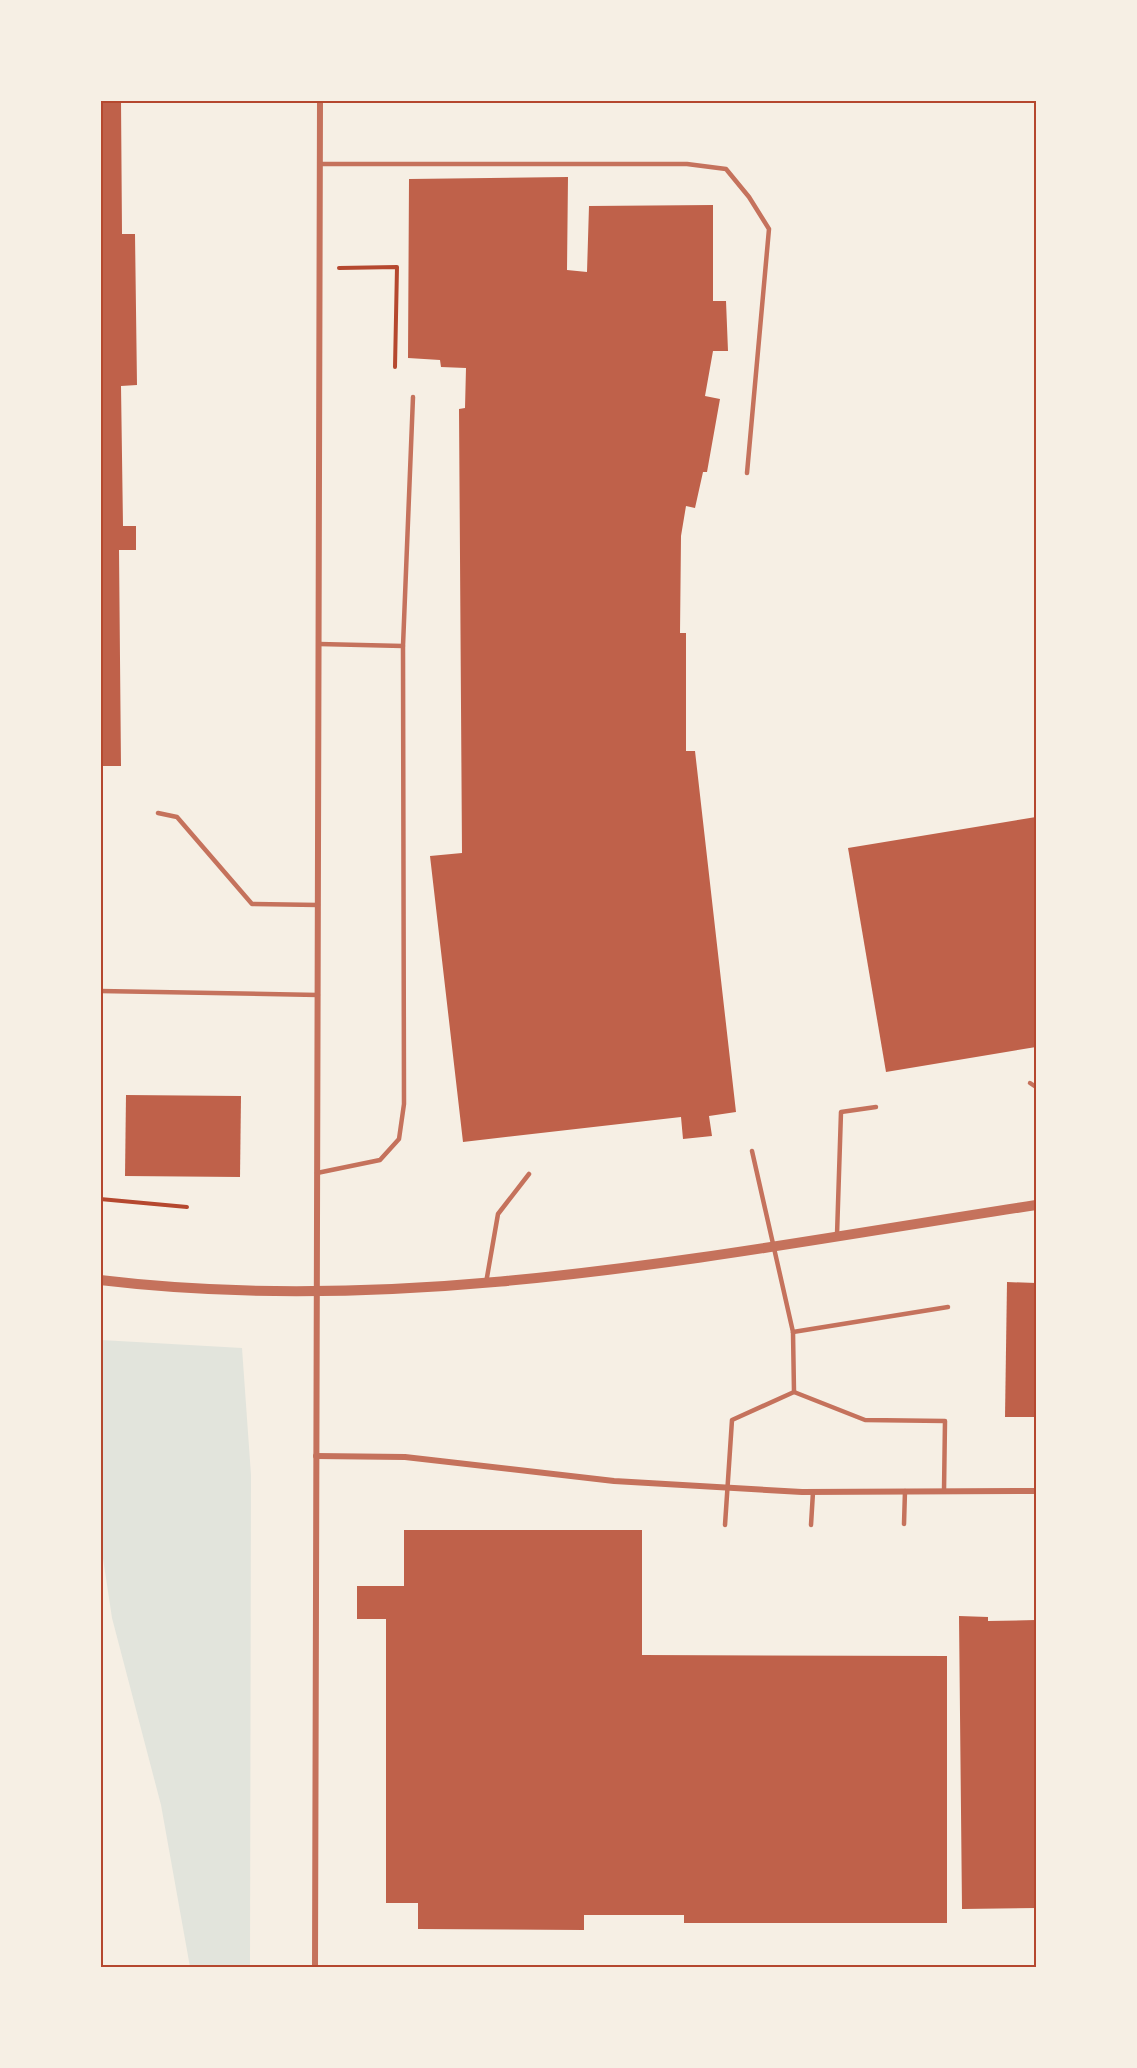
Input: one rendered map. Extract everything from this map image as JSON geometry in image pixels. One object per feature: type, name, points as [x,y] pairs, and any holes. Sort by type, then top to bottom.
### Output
[{"type":"street","points":[[315,1968],[320,100]]},
{"type":"street","points":[[100,1280],[137,1284],[317,1292],[444,1287],[574,1275],[1036,1205]]},
{"type":"street","points":[[316,1456],[405,1457],[614,1481],[813,1492],[1036,1491]]},
{"type":"lane","points":[[320,164],[687,164],[726,169],[749,197],[769,229],[747,473]]},
{"type":"lane","points":[[317,1173],[380,1160],[399,1139],[404,1104],[403,646],[413,397]]},
{"type":"lane","points":[[318,644],[403,646]]},
{"type":"lane","points":[[158,813],[177,817],[252,904],[318,905]]},
{"type":"lane","points":[[100,991],[318,995]]},
{"type":"lane","points":[[1030,1083],[1036,1087]]},
{"type":"lane","points":[[837,1235],[841,1112],[876,1107]]},
{"type":"lane","points":[[752,1151],[775,1244],[793,1332],[794,1392]]},
{"type":"lane","points":[[486,1283],[498,1214],[529,1174]]},
{"type":"lane","points":[[793,1332],[948,1307]]},
{"type":"lane","points":[[725,1525],[732,1420],[794,1392],[866,1420],[945,1421],[944,1491]]},
{"type":"lane","points":[[904,1524],[905,1491]]},
{"type":"lane","points":[[811,1525],[813,1492]]},
{"type":"path","points":[[320,268],[397,267],[395,367]]},
{"type":"path","points":[[100,1199],[187,1207]]},
{"type":"shaded area","points":[[101,1340],[242,1348],[251,1475],[250,1967],[190,1967],[161,1805],[112,1618],[101,1545]]},
{"type":"building","points":[[100,100],[121,100],[122,234],[135,234],[137,385],[121,386],[123,526],[136,526],[136,550],[119,550],[121,766],[100,766]]},
{"type":"building","points":[[568,177],[567,270],[587,272],[589,206],[713,205],[713,301],[726,301],[728,351],[713,351],[705,396],[720,399],[707,472],[703,472],[695,508],[686,506],[681,536],[680,633],[686,633],[686,751],[695,751],[736,1112],[709,1116],[712,1136],[683,1139],[681,1117],[463,1142],[430,856],[462,853],[459,409],[465,408],[466,368],[441,367],[440,360],[408,358],[409,179]]},
{"type":"building","points":[[1036,817],[1036,1047],[886,1072],[848,848]]},
{"type":"building","points":[[126,1095],[241,1096],[240,1177],[125,1176]]},
{"type":"building","points":[[1007,1282],[1036,1283],[1036,1417],[1005,1417]]},
{"type":"building","points":[[404,1530],[642,1530],[642,1655],[947,1656],[947,1923],[684,1923],[684,1915],[584,1915],[584,1930],[418,1929],[418,1903],[386,1903],[386,1619],[357,1619],[357,1586],[404,1586]]},
{"type":"building","points":[[959,1616],[988,1617],[988,1621],[1036,1620],[1036,1908],[962,1909]]}]
